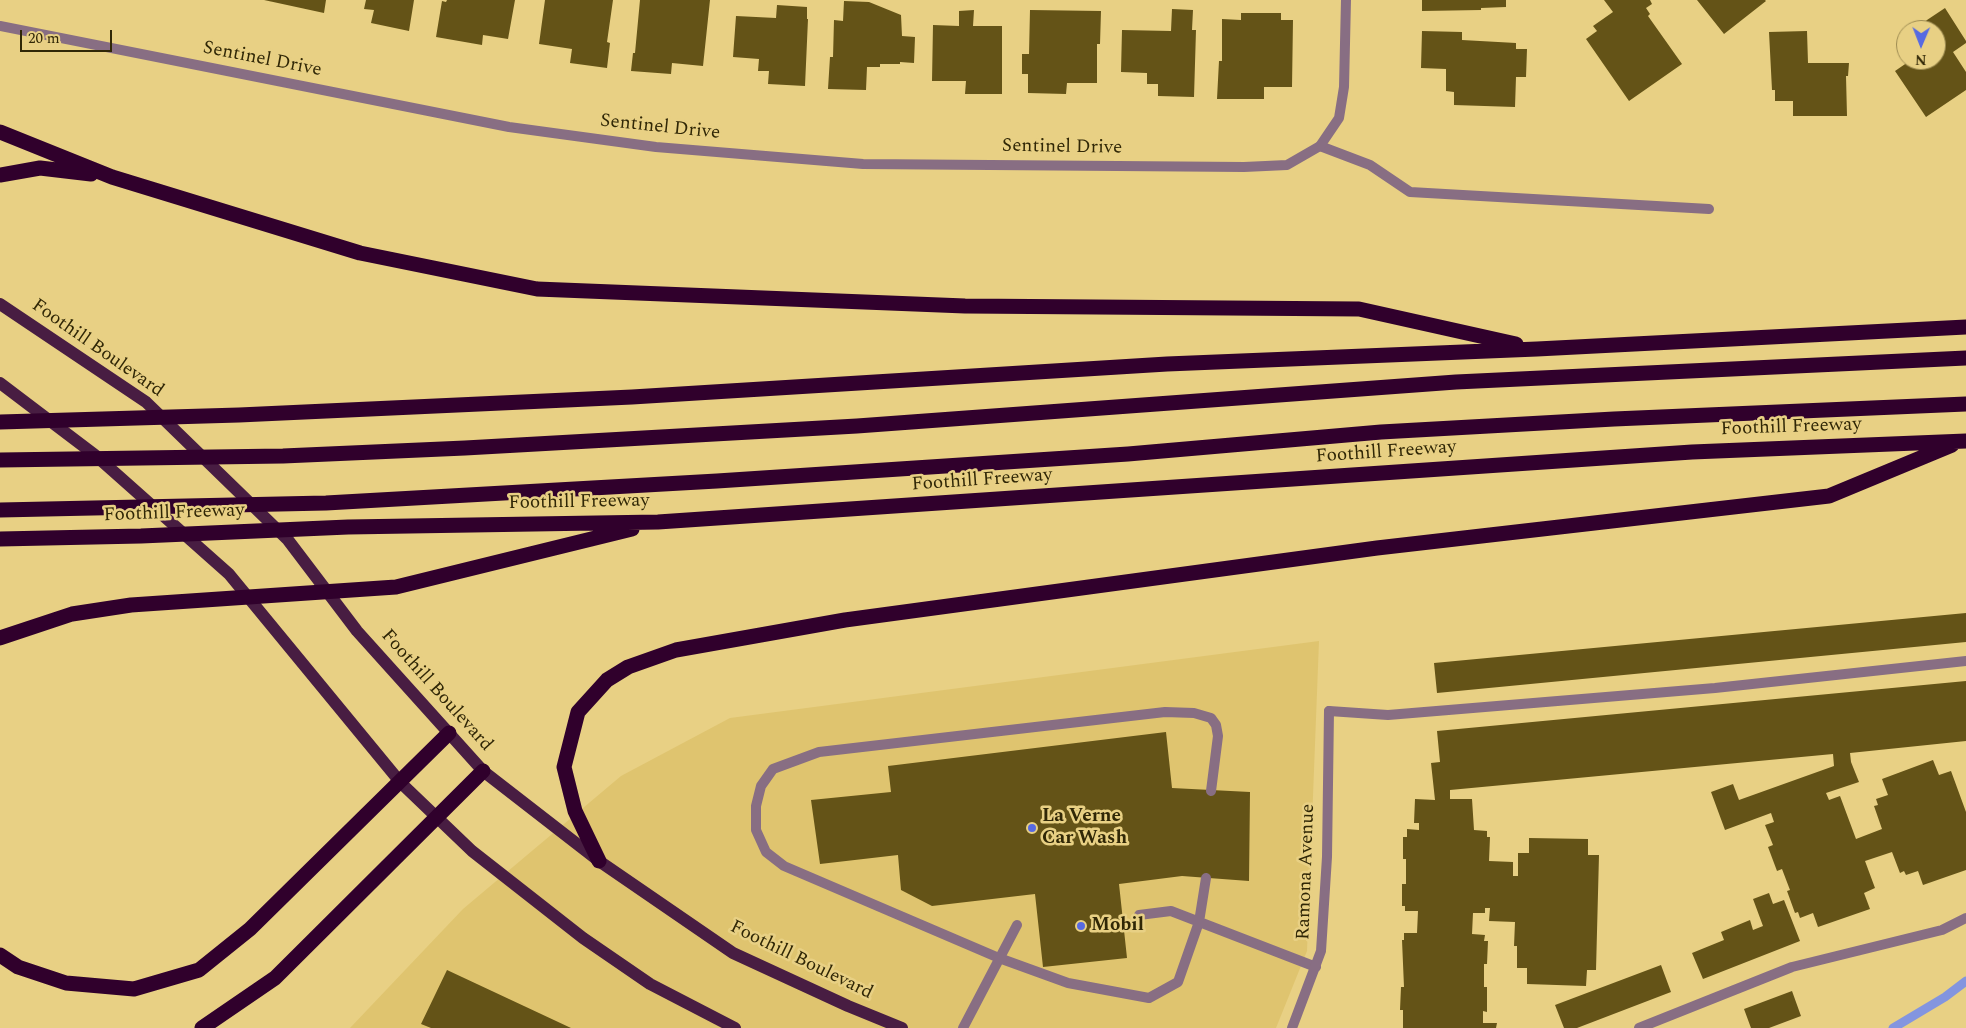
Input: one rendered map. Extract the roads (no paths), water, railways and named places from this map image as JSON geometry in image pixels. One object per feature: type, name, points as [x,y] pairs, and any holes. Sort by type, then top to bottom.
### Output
[{"type":"highway","points":[[0,132],[112,177],[360,253],[537,289],[965,306],[1359,309],[1537,349]]},
{"type":"highway","points":[[0,175],[40,168],[112,177]]},
{"type":"highway","points":[[0,422],[239,415],[632,397],[1167,364],[1537,349],[1966,328]]},
{"type":"highway","points":[[0,460],[283,456],[857,426],[1456,382],[1966,358]]},
{"type":"highway","points":[[0,510],[326,503],[1099,456],[1381,432],[1624,418],[1966,404]]},
{"type":"highway","points":[[599,861],[576,811],[564,768],[578,712],[607,680],[628,667],[676,650],[845,620],[1367,549],[1829,496],[1964,441]]},
{"type":"highway","name":"Foothill Freeway","points":[[0,539],[141,536],[348,527],[658,522],[1692,452],[1964,441]]},
{"type":"highway","points":[[0,638],[72,614],[131,605],[396,587],[658,522]]},
{"type":"highway","points":[[0,955],[18,968],[66,983],[134,990],[199,970],[250,930],[401,783],[449,733]]},
{"type":"highway","points":[[202,1028],[275,978],[483,771]]},
{"type":"main road","name":"Foothill Boulevard","points":[[0,304],[146,402],[288,540],[357,631],[483,771],[599,861],[733,953],[848,1006],[902,1028]]},
{"type":"main road","points":[[0,383],[95,455],[229,574],[401,783],[472,851],[583,938],[650,984],[735,1028]]},
{"type":"street","points":[[1346,0],[1344,87],[1339,118],[1320,146],[1370,165],[1410,192],[1709,209]]},
{"type":"street","name":"Sentinel Drive","points":[[0,26],[510,127],[656,147],[863,164],[1244,167],[1287,165],[1320,146]]},
{"type":"street","name":"Ramona Avenue","points":[[1292,1028],[1322,951],[1326,866],[1329,711],[1398,714],[1715,688],[1966,661]]},
{"type":"street","points":[[1206,878],[1199,922],[1178,982],[1149,998],[1068,983],[999,958],[784,866],[766,852],[756,830],[756,806],[761,786],[773,769],[819,752],[1166,712],[1194,714],[1211,718],[1216,725],[1218,736],[1211,791]]},
{"type":"street","points":[[1139,915],[1171,911],[1316,967]]},
{"type":"street","points":[[1639,1028],[1792,967],[1942,930],[1966,918]]},
{"type":"street","points":[[963,1028],[1017,926]]},
{"type":"waterway","points":[[1893,1028],[1945,997],[1966,981]]},
{"type":"place","name":"La Verne Car Wash","points":[[1032,828]]},
{"type":"place","name":"Mobil","points":[[1081,926]]}]
